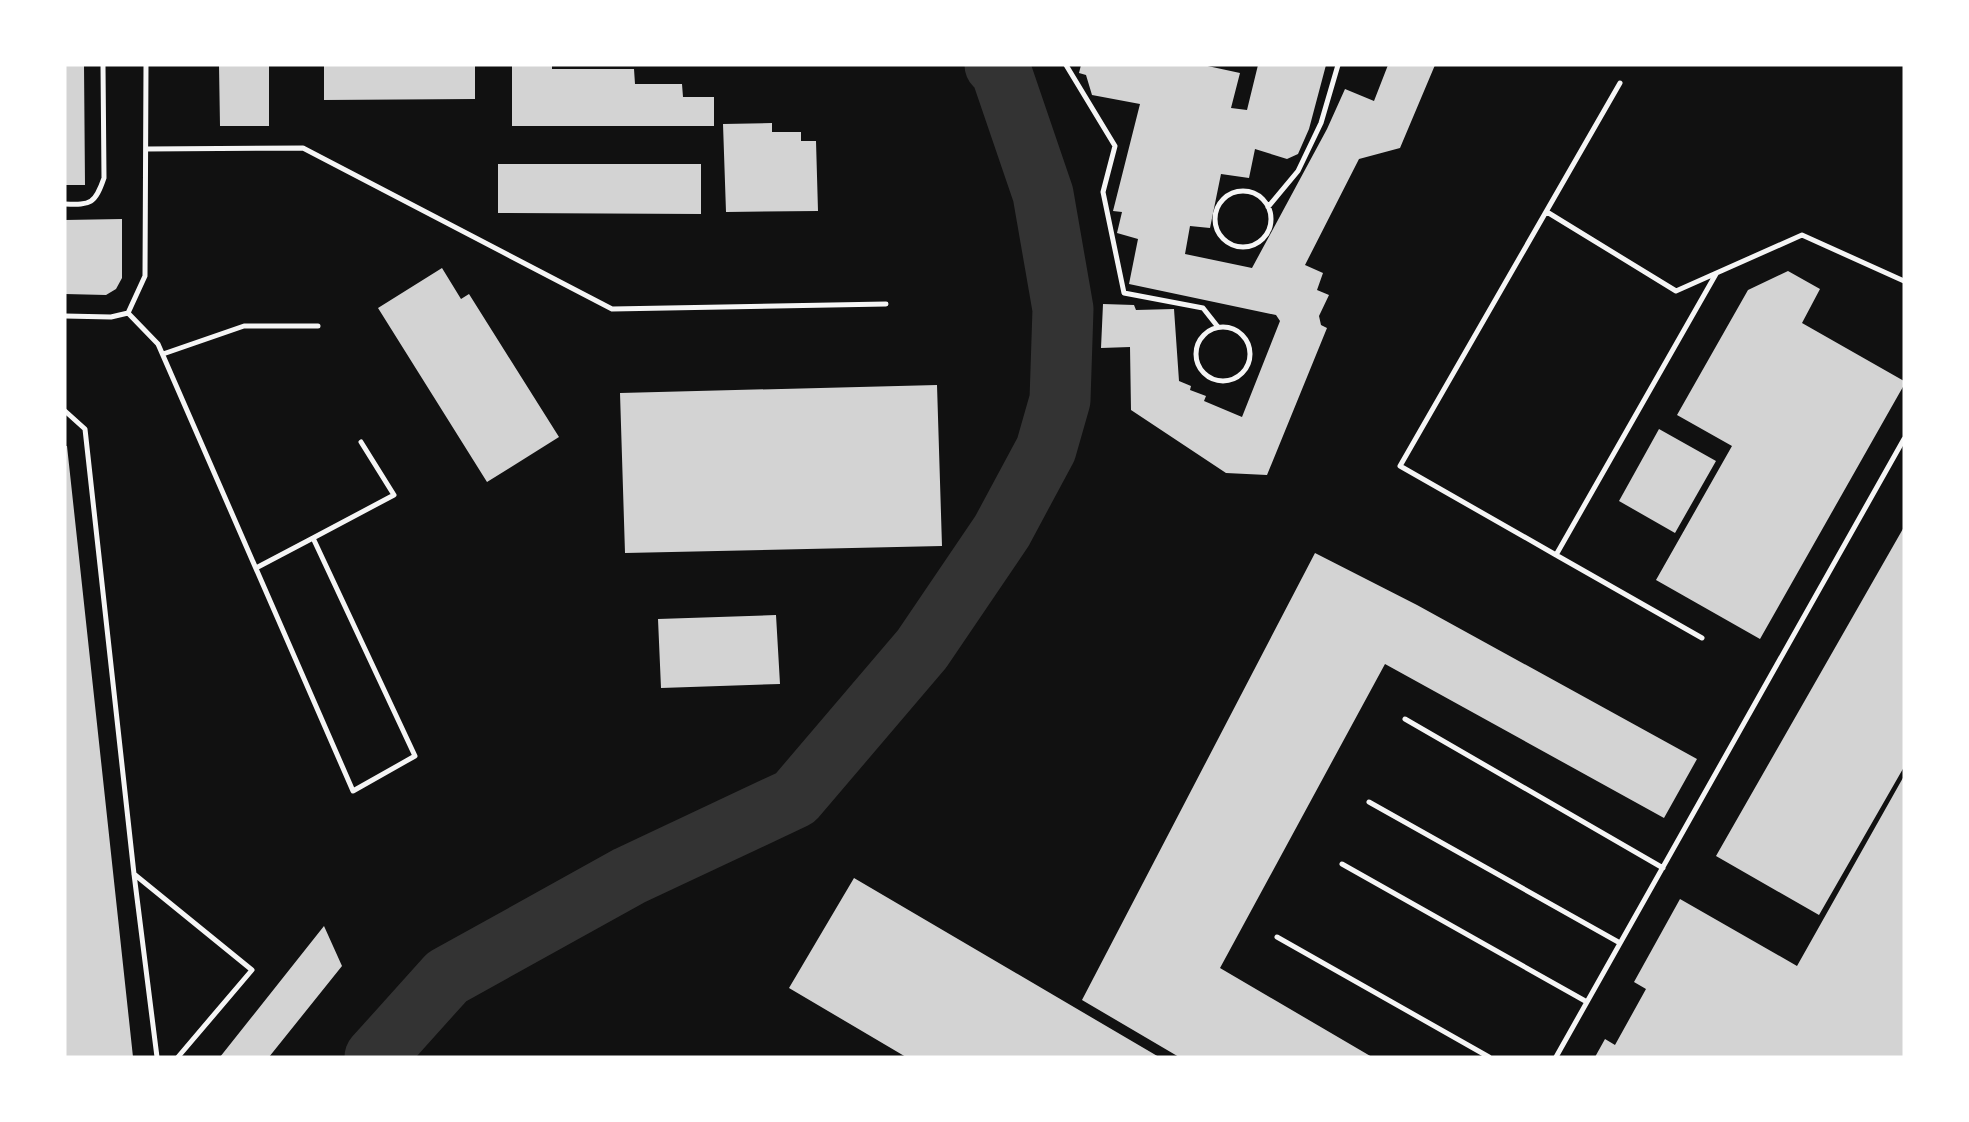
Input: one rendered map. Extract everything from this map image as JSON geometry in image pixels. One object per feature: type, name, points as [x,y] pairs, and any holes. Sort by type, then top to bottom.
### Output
[{"type":"lane","points":[[65,204],[84,205],[98,196],[104,178],[103,65]]},
{"type":"lane","points":[[128,313],[145,276],[146,65]]},
{"type":"lane","points":[[1066,65],[1115,146],[1103,191],[1124,293],[1203,308],[1218,327]]},
{"type":"lane","points":[[1268,206],[1298,171],[1321,123],[1338,65]]},
{"type":"lane","points":[[1620,83],[1400,466],[1702,638]]},
{"type":"lane","points":[[146,149],[303,148],[612,309],[887,304]]},
{"type":"lane","points":[[1236,192],[1254,193],[1268,206],[1270,225],[1266,234],[1252,246],[1233,245],[1219,234],[1216,208],[1228,195],[1236,192]]},
{"type":"lane","points":[[1547,212],[1676,291],[1802,235],[1904,281]]},
{"type":"lane","points":[[1556,555],[1716,274]]},
{"type":"lane","points":[[65,316],[111,317],[128,313]]},
{"type":"lane","points":[[128,313],[158,344],[163,354],[353,791],[415,756],[313,538]]},
{"type":"lane","points":[[163,354],[244,326],[318,326]]},
{"type":"lane","points":[[1218,327],[1228,327],[1243,335],[1251,351],[1247,368],[1241,375],[1224,381],[1215,380],[1201,369],[1196,352],[1203,336],[1218,327]]},
{"type":"lane","points":[[65,411],[85,429],[157,1057]]},
{"type":"lane","points":[[1556,1057],[1904,439]]},
{"type":"lane","points":[[256,568],[394,495],[361,442]]},
{"type":"lane","points":[[1405,719],[1663,868]]},
{"type":"lane","points":[[1369,802],[1620,943]]},
{"type":"lane","points":[[1342,864],[1587,1002]]},
{"type":"lane","points":[[134,874],[252,970],[178,1057]]},
{"type":"lane","points":[[1277,936],[1489,1057]]},
{"type":"building","points":[[65,65],[84,65],[85,185],[65,185]]},
{"type":"building","points":[[219,65],[269,65],[269,126],[220,126]]},
{"type":"building","points":[[324,65],[475,65],[475,99],[324,100]]},
{"type":"building","points":[[512,65],[552,65],[552,69],[634,69],[635,84],[682,84],[683,97],[714,97],[714,126],[512,126]]},
{"type":"building","points":[[1081,65],[1203,65],[1240,73],[1231,108],[1247,110],[1258,65],[1326,65],[1309,129],[1298,154],[1287,159],[1255,149],[1249,178],[1221,174],[1210,228],[1190,226],[1185,254],[1252,268],[1327,129],[1345,89],[1374,101],[1388,65],[1435,65],[1400,148],[1359,159],[1305,265],[1323,273],[1317,290],[1329,295],[1319,316],[1321,325],[1327,328],[1267,475],[1226,473],[1131,410],[1130,347],[1101,348],[1103,304],[1134,305],[1136,310],[1174,309],[1179,381],[1191,386],[1190,390],[1206,396],[1204,401],[1242,417],[1280,321],[1276,315],[1129,284],[1138,239],[1117,233],[1122,212],[1113,211],[1140,104],[1092,95],[1086,75],[1079,73]]},
{"type":"building","points":[[772,123],[772,132],[801,132],[801,141],[816,141],[818,211],[726,212],[723,124]]},
{"type":"building","points":[[498,164],[701,164],[701,214],[498,213]]},
{"type":"building","points":[[122,219],[122,278],[116,289],[106,295],[65,294],[65,220]]},
{"type":"building","points":[[442,268],[461,299],[469,294],[559,437],[487,482],[378,308]]},
{"type":"building","points":[[1788,271],[1820,289],[1802,323],[1904,381],[1904,385],[1760,639],[1656,580],[1732,446],[1677,415],[1748,290]]},
{"type":"building","points":[[937,385],[942,546],[625,553],[620,393]]},
{"type":"building","points":[[1659,429],[1716,461],[1675,533],[1619,501]]},
{"type":"building","points":[[67,446],[133,1057],[65,1057]]},
{"type":"building","points":[[1904,527],[1904,767],[1819,915],[1716,856]]},
{"type":"building","points":[[1315,553],[1417,605],[1697,759],[1664,818],[1385,664],[1220,968],[1372,1057],[1179,1057],[1082,1000]]},
{"type":"building","points":[[776,615],[780,684],[661,688],[658,619]]},
{"type":"building","points":[[1904,776],[1904,1057],[1595,1057],[1605,1039],[1615,1045],[1646,989],[1634,982],[1680,899],[1797,966]]},
{"type":"building","points":[[854,878],[1159,1057],[906,1057],[789,988]]},
{"type":"building","points":[[324,926],[342,966],[269,1057],[220,1057]]},
{"type":"waterway","points":[[375,1057],[447,977],[629,876],[795,798],[922,649],[1002,531],[1046,449],[1060,400],[1063,309],[1043,194],[1001,71],[995,65]]}]
